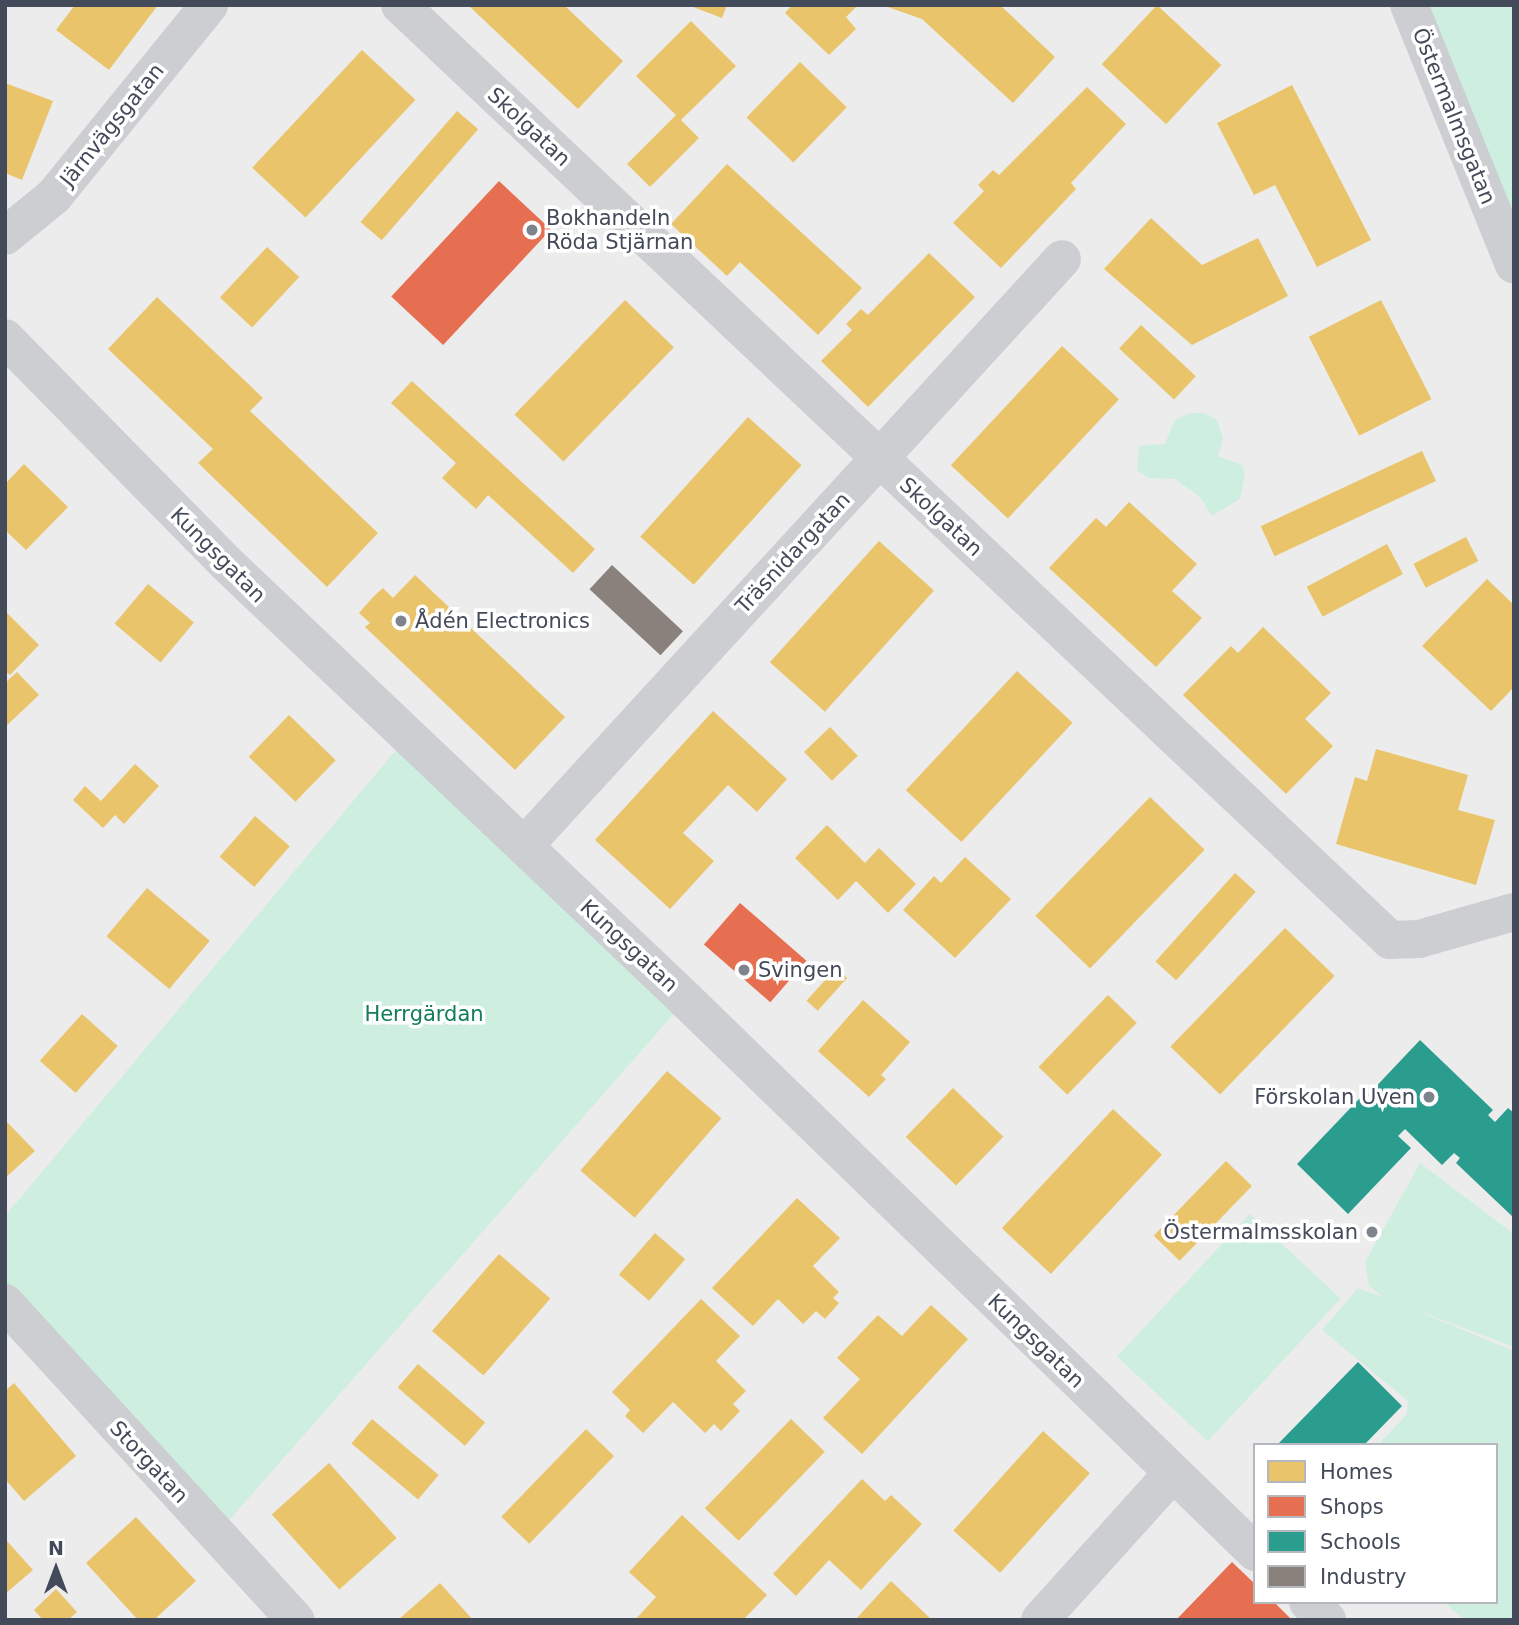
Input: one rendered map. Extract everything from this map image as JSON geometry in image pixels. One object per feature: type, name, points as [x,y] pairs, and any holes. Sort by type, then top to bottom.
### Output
[{"type":"street","name":"Järnvägsgatan","points":[[5,236],[54,196],[209,5]]},
{"type":"street","name":"Skolgatan","points":[[400,5],[1390,940],[1419,939],[1514,912]]},
{"type":"street","name":"Östermalmsgatan","points":[[1409,5],[1514,265]]},
{"type":"street","name":"Träsnidargatan","points":[[524,846],[1062,259]]},
{"type":"street","name":"Kungsgatan","points":[[5,338],[225,562],[524,846],[1253,1550]]},
{"type":"street","name":"Storgatan","points":[[5,1303],[295,1620]]},
{"type":"street","points":[[1040,1620],[1172,1474]]},
{"type":"street","points":[[1310,1604],[1327,1620]]},
{"type":"green space","points":[[1410,5],[1514,5],[1514,265]]},
{"type":"green space","points":[[1189,413],[1204,413],[1217,420],[1223,438],[1218,456],[1242,465],[1245,474],[1240,499],[1212,516],[1200,497],[1175,479],[1149,478],[1137,471],[1139,446],[1165,444],[1174,421]]},
{"type":"green space","name":"Herrgärdan","points":[[407,737],[686,1000],[217,1534],[5,1303],[5,1216]]},
{"type":"green space","points":[[1420,1163],[1514,1234],[1514,1347],[1403,1305],[1514,1351],[1514,1620],[1465,1620],[1446,1604],[1498,1604],[1498,1443],[1380,1443],[1407,1414],[1408,1401],[1322,1330],[1358,1288],[1383,1297],[1369,1286],[1365,1262]]},
{"type":"green space","points":[[1250,1214],[1341,1299],[1208,1441],[1117,1357]]},
{"type":"building: Homes","points":[[75,5],[158,5],[109,70],[56,30]]},
{"type":"building: Homes","points":[[468,5],[564,5],[623,61],[578,109]]},
{"type":"building: Homes","points":[[688,5],[727,5],[722,18]]},
{"type":"building: Homes","points":[[792,5],[858,5],[846,17],[856,29],[829,55],[785,13]]},
{"type":"building: Homes","points":[[1000,5],[1055,57],[1013,103],[922,19],[885,6]]},
{"type":"building: Homes","points":[[1157,5],[1221,65],[1166,124],[1102,64]]},
{"type":"building: Homes","points":[[691,21],[736,66],[681,120],[699,138],[650,187],[627,164],[676,115],[636,76]]},
{"type":"building: Homes","points":[[362,50],[415,100],[306,218],[252,168]]},
{"type":"building: Homes","points":[[800,62],[847,107],[793,163],[747,117]]},
{"type":"building: Homes","points":[[5,83],[53,101],[22,180],[5,173]]},
{"type":"building: Homes","points":[[1292,85],[1371,240],[1317,267],[1275,185],[1254,195],[1217,123]]},
{"type":"building: Homes","points":[[1087,87],[1126,124],[1071,183],[1076,189],[1001,268],[953,223],[984,191],[978,185],[993,170],[999,175]]},
{"type":"building: Homes","points":[[457,111],[478,129],[382,240],[361,222]]},
{"type":"building: Homes","points":[[727,164],[862,288],[818,335],[740,262],[727,276],[671,224]]},
{"type":"building: Homes","points":[[1151,218],[1202,265],[1258,238],[1288,296],[1192,345],[1104,269]]},
{"type":"building: Homes","points":[[267,247],[299,277],[252,327],[220,297]]},
{"type":"building: Homes","points":[[929,253],[975,297],[868,407],[821,361],[852,330],[846,324],[861,309],[868,315]]},
{"type":"building: Homes","points":[[157,297],[263,398],[250,411],[378,533],[327,587],[198,463],[213,449],[108,349]]},
{"type":"building: Homes","points":[[625,300],[674,347],[563,462],[515,414]]},
{"type":"building: Homes","points":[[1381,300],[1431,399],[1359,436],[1309,337]]},
{"type":"building: Homes","points":[[1141,325],[1196,376],[1174,400],[1119,348]]},
{"type":"building: Homes","points":[[1062,346],[1119,399],[1008,518],[951,465]]},
{"type":"building: Homes","points":[[412,381],[595,549],[573,573],[488,495],[476,509],[442,478],[456,463],[391,403]]},
{"type":"building: Homes","points":[[748,417],[802,465],[694,585],[640,537]]},
{"type":"building: Homes","points":[[1422,451],[1436,481],[1275,556],[1261,526]]},
{"type":"building: Homes","points":[[24,464],[68,507],[26,550],[5,530],[5,484]]},
{"type":"building: Homes","points":[[1129,502],[1197,564],[1172,591],[1202,618],[1156,667],[1049,568],[1096,518],[1106,527]]},
{"type":"building: Homes","points":[[1466,537],[1478,561],[1426,588],[1413,564]]},
{"type":"building: Homes","points":[[879,541],[934,591],[825,712],[770,662]]},
{"type":"building: Homes","points":[[1387,544],[1403,574],[1323,617],[1307,587]]},
{"type":"building: Homes","points":[[415,575],[565,717],[515,770],[365,627],[370,623],[359,613],[374,596],[383,588],[393,598]]},
{"type":"building: Homes","points":[[1487,579],[1514,605],[1514,687],[1491,711],[1422,646]]},
{"type":"building: Homes","points":[[148,584],[194,623],[161,662],[115,624]]},
{"type":"building: Homes","points":[[5,611],[39,645],[10,675],[5,671]]},
{"type":"building: Homes","points":[[1263,627],[1331,693],[1305,719],[1333,746],[1286,794],[1183,695],[1231,646],[1238,653]]},
{"type":"building: Homes","points":[[1017,671],[1073,723],[961,842],[906,790]]},
{"type":"building: Homes","points":[[17,672],[39,695],[5,727],[5,683]]},
{"type":"building: Homes","points":[[713,711],[787,779],[757,812],[728,785],[683,833],[714,861],[670,909],[595,840]]},
{"type":"building: Homes","points":[[289,715],[336,760],[295,802],[249,757]]},
{"type":"building: Homes","points":[[830,727],[858,756],[832,781],[804,752]]},
{"type":"building: Homes","points":[[1376,749],[1468,775],[1458,810],[1495,820],[1476,885],[1336,844],[1355,777],[1367,781]]},
{"type":"building: Homes","points":[[135,764],[159,786],[124,824],[115,815],[103,828],[73,800],[85,786],[101,801]]},
{"type":"building: Homes","points":[[1150,797],[1205,850],[1090,968],[1035,916]]},
{"type":"building: Homes","points":[[255,816],[290,846],[254,887],[220,857]]},
{"type":"building: Homes","points":[[827,825],[865,863],[879,848],[916,884],[888,913],[856,881],[838,900],[795,858]]},
{"type":"building: Homes","points":[[965,857],[1011,899],[955,958],[903,910],[934,876],[941,883]]},
{"type":"building: Homes","points":[[1235,873],[1256,892],[1176,980],[1155,961]]},
{"type":"building: Homes","points":[[147,888],[210,941],[169,989],[107,936]]},
{"type":"building: Homes","points":[[1285,928],[1335,976],[1220,1095],[1170,1047]]},
{"type":"building: Homes","points":[[836,968],[847,978],[818,1011],[807,1001]]},
{"type":"building: Homes","points":[[1108,995],[1137,1023],[1067,1095],[1039,1067]]},
{"type":"building: Homes","points":[[863,1000],[910,1042],[881,1075],[886,1079],[869,1097],[818,1051]]},
{"type":"building: Homes","points":[[82,1014],[118,1046],[76,1093],[40,1061]]},
{"type":"building: Homes","points":[[667,1071],[721,1118],[635,1218],[580,1171]]},
{"type":"building: Homes","points":[[953,1088],[1003,1137],[956,1186],[906,1137]]},
{"type":"building: Homes","points":[[1113,1109],[1162,1155],[1051,1274],[1002,1228]]},
{"type":"building: Homes","points":[[5,1120],[35,1151],[5,1178]]},
{"type":"building: Homes","points":[[1226,1161],[1252,1186],[1180,1261],[1154,1236]]},
{"type":"building: Homes","points":[[797,1198],[840,1238],[813,1266],[839,1292],[833,1298],[839,1303],[825,1319],[816,1311],[803,1324],[778,1299],[753,1326],[712,1288]]},
{"type":"building: Homes","points":[[655,1233],[685,1259],[649,1301],[619,1275]]},
{"type":"building: Homes","points":[[499,1254],[550,1299],[483,1376],[432,1331]]},
{"type":"building: Homes","points":[[701,1299],[740,1336],[716,1361],[746,1391],[733,1404],[740,1411],[721,1431],[714,1424],[705,1433],[673,1402],[643,1433],[625,1416],[630,1410],[612,1392]]},
{"type":"building: Homes","points":[[931,1305],[968,1339],[862,1454],[823,1418],[860,1379],[837,1358],[878,1315],[902,1336]]},
{"type":"building: Homes","points":[[418,1364],[485,1422],[465,1446],[398,1387]]},
{"type":"building: Homes","points":[[14,1383],[76,1456],[24,1501],[5,1479],[5,1391]]},
{"type":"building: Homes","points":[[372,1419],[439,1475],[418,1499],[351,1444]]},
{"type":"building: Homes","points":[[791,1419],[825,1452],[739,1541],[705,1508]]},
{"type":"building: Homes","points":[[586,1429],[614,1456],[529,1544],[501,1517]]},
{"type":"building: Homes","points":[[1043,1431],[1090,1473],[1000,1573],[953,1531]]},
{"type":"building: Homes","points":[[329,1463],[397,1538],[339,1590],[272,1515]]},
{"type":"building: Homes","points":[[862,1479],[885,1501],[891,1495],[922,1524],[861,1590],[829,1560],[796,1596],[773,1574]]},
{"type":"building: Homes","points":[[682,1515],[767,1595],[743,1620],[635,1620],[656,1597],[629,1572]]},
{"type":"building: Homes","points":[[136,1517],[196,1581],[154,1620],[138,1620],[86,1563]]},
{"type":"building: Homes","points":[[7,1541],[33,1570],[5,1594],[5,1542]]},
{"type":"building: Homes","points":[[891,1581],[932,1620],[855,1620]]},
{"type":"building: Homes","points":[[440,1583],[473,1620],[398,1620]]},
{"type":"building: Homes","points":[[56,1589],[77,1612],[68,1620],[43,1620],[34,1610]]},
{"type":"building: Shops","points":[[499,181],[551,229],[443,345],[391,297]]},
{"type":"building: Shops","points":[[740,903],[806,961],[770,1002],[704,945]]},
{"type":"building: Shops","points":[[1232,1562],[1253,1582],[1253,1604],[1276,1604],[1292,1620],[1176,1620]]},
{"type":"building: Schools","name":"Förskolan Uven","points":[[1420,1040],[1493,1110],[1488,1115],[1495,1122],[1508,1108],[1514,1113],[1514,1218],[1456,1163],[1460,1158],[1454,1153],[1442,1165],[1405,1129],[1398,1136],[1411,1148],[1348,1214],[1297,1164],[1360,1098],[1367,1106],[1373,1099],[1368,1095]]},
{"type":"building: Schools","points":[[1358,1362],[1402,1406],[1366,1443],[1279,1443]]},
{"type":"building: Industry","points":[[612,565],[683,631],[660,655],[589,589]]},
{"type":"place","name":"Bokhandeln Röda Stjärnan","points":[[532,230]]},
{"type":"place","name":"Ådén Electronics","points":[[401,621]]},
{"type":"place","name":"Svingen","points":[[744,970]]},
{"type":"place","name":"Förskolan Uven","points":[[1429,1097]]},
{"type":"place","name":"Östermalmsskolan","points":[[1372,1232]]}]
